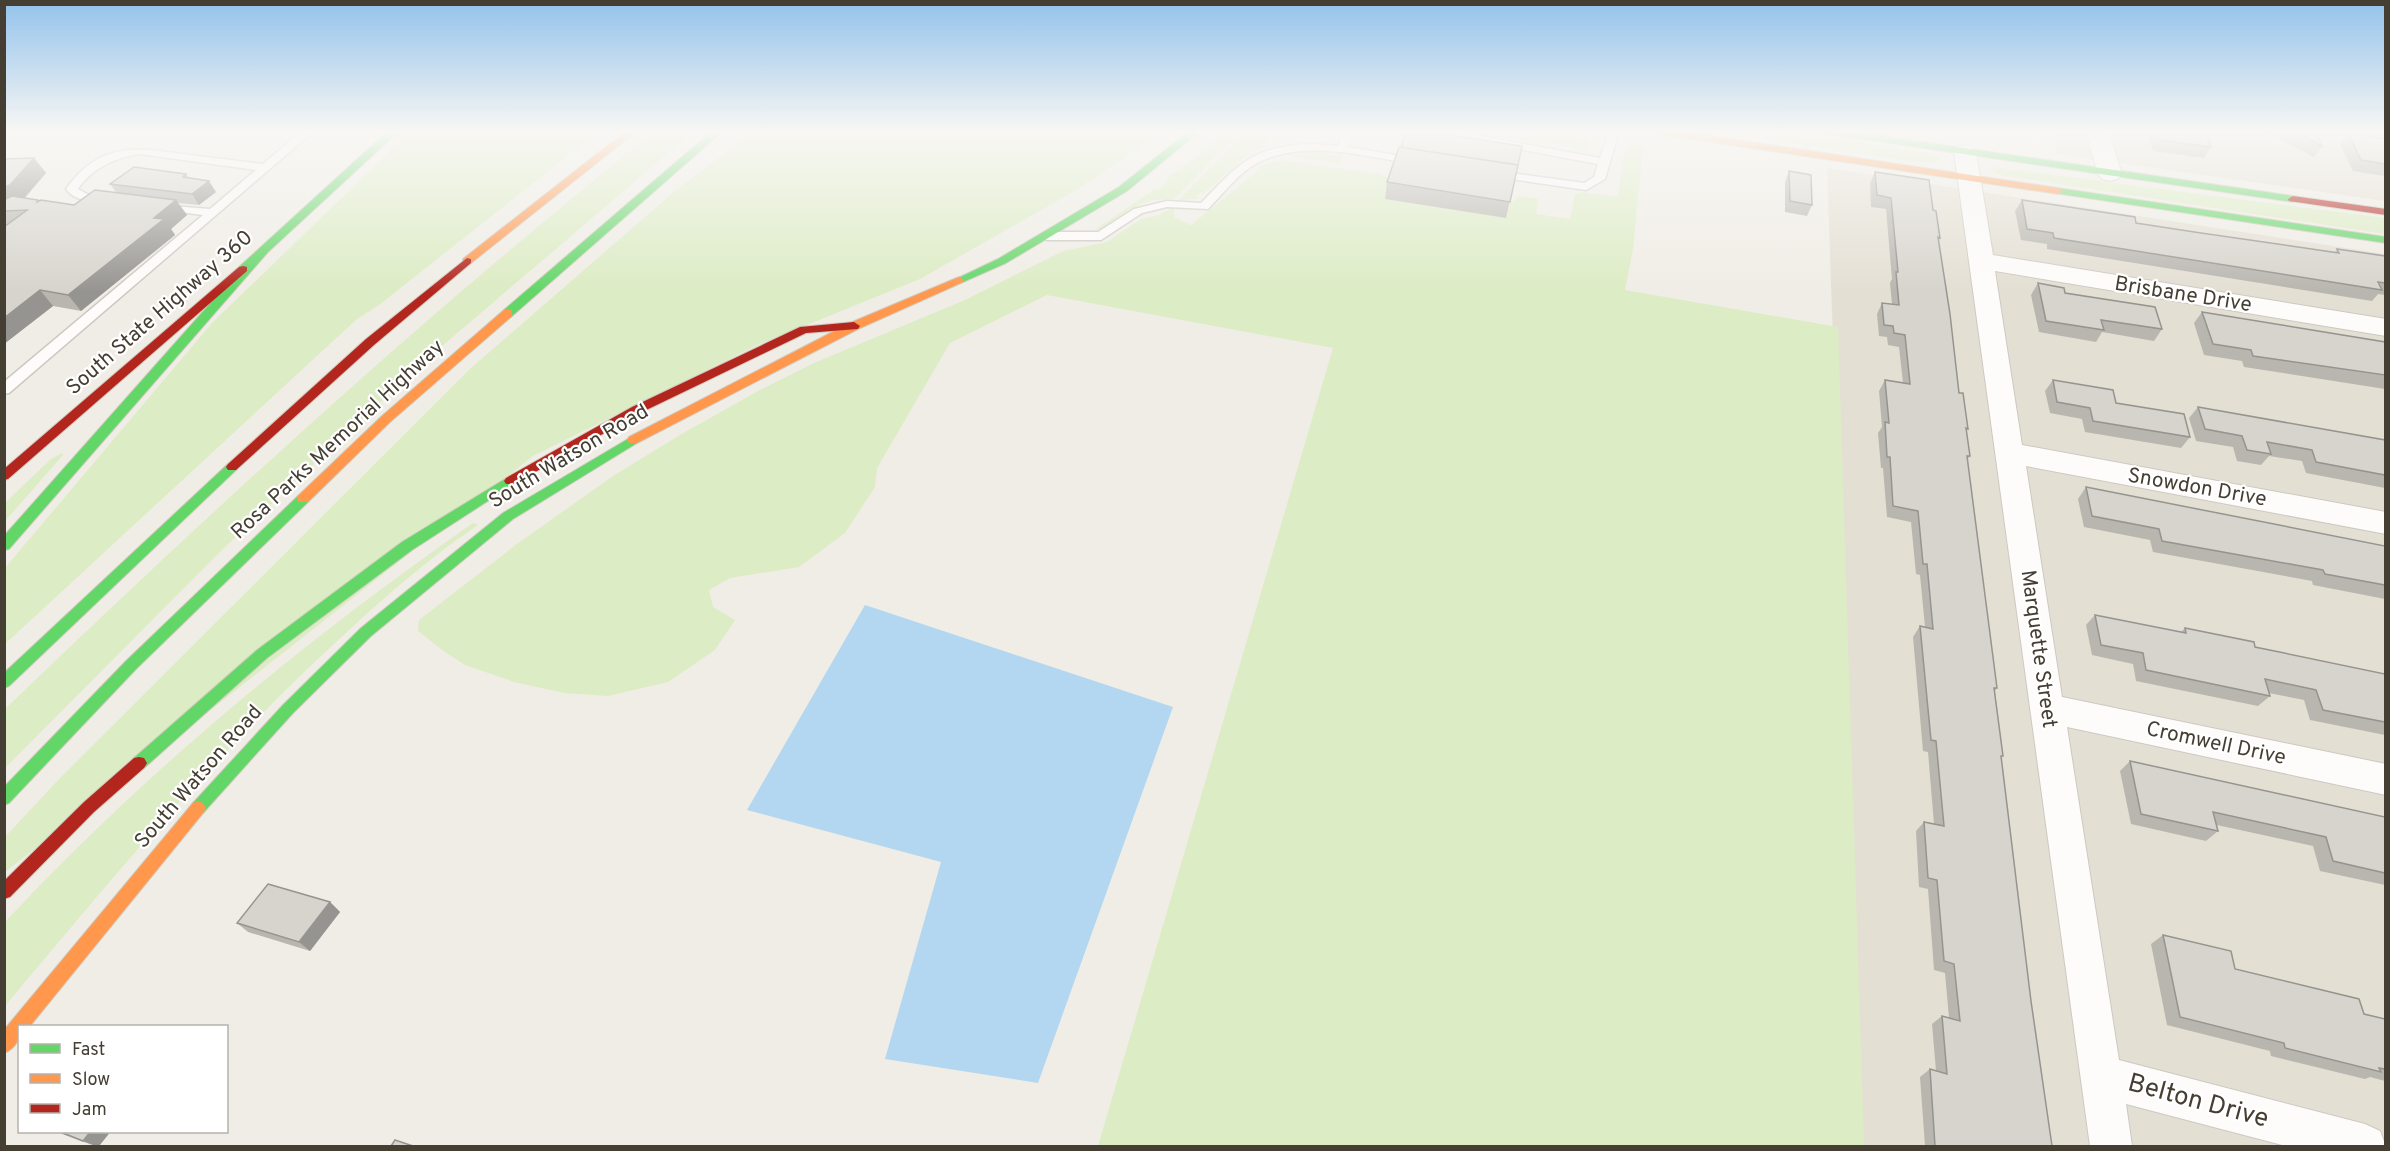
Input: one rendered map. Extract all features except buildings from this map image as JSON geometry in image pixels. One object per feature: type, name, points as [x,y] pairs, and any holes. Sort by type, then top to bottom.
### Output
[{"type":"main road","name":"South State Highway 360","points":[[4,476],[264,250],[335,185]]},
{"type":"main road","points":[[4,682],[363,348],[491,240],[563,185]]},
{"type":"main road","name":"Rosa Parks Memorial Highway","points":[[4,798],[131,665],[386,419],[654,185]]},
{"type":"main road","points":[[1072,219],[1108,185]]},
{"type":"main road","name":"South Watson Road","points":[[19,1025],[180,828],[288,709],[366,632],[508,516],[550,488],[694,407],[854,326],[1002,261],[1047,236],[1128,185]]},
{"type":"main road","points":[[2077,185],[2385,240]]},
{"type":"main road","points":[[2188,185],[2385,212]]},
{"type":"main road","points":[[4,545],[264,250]]},
{"type":"main road","points":[[4,892],[89,807],[262,654],[407,546],[536,464],[636,410],[804,330],[854,326]]},
{"type":"main road","name":"South Watson Road","points":[[4,1044],[18,1027]]},
{"type":"street","name":"Marquette Street","points":[[1970,185],[2111,1146]]},
{"type":"street","name":"Brisbane Drive","points":[[1981,261],[2385,328]]},
{"type":"street","name":"Snowdon Drive","points":[[2009,453],[2385,523]]},
{"type":"street","name":"Cromwell Drive","points":[[2046,708],[2385,780]]},
{"type":"street","name":"Belton Drive","points":[[2100,1076],[2365,1146]]},
{"type":"lane","points":[[74,185],[72,189],[74,193],[85,197],[120,201]]},
{"type":"lane","points":[[4,390],[246,185]]},
{"type":"lane","points":[[1047,236],[1101,236],[1138,211],[1167,204],[1204,207],[1228,185]]},
{"type":"lane","points":[[1571,185],[1586,187],[1590,185]]},
{"type":"lane","points":[[154,206],[213,213]]},
{"type":"shaded area","points":[[1828,185],[1935,185],[2385,254],[2385,1146],[1861,1146]]},
{"type":"shaded area","points":[[2271,185],[2385,185],[2385,201]]},
{"type":"green space","points":[[355,185],[531,185],[379,305],[357,319],[5,644],[5,568],[212,323]]},
{"type":"green space","points":[[589,185],[631,185],[427,359],[225,547],[5,768],[5,709],[163,559],[323,413],[487,269]]},
{"type":"green space","points":[[683,185],[1084,185],[920,279],[755,346],[533,456],[5,872],[4,838],[61,777],[471,368]]},
{"type":"green space","points":[[1164,185],[1188,185],[1174,199],[1153,200],[1141,204],[1101,230],[1096,229],[1155,189],[1158,190]]},
{"type":"green space","points":[[1194,185],[1213,185],[1204,193],[1201,192],[1196,199],[1179,200]]},
{"type":"green space","points":[[1241,185],[1389,185],[1385,199],[1506,218],[1510,201],[1513,202],[1518,196],[1538,199],[1536,214],[1570,219],[1575,194],[1581,192],[1618,197],[1620,185],[1639,185],[1633,249],[1625,290],[1838,327],[1864,1146],[1098,1146],[1333,348],[1047,295],[950,343],[877,468],[875,487],[845,533],[799,567],[730,578],[709,590],[713,607],[735,620],[715,650],[668,682],[608,696],[564,693],[514,682],[465,665],[418,631],[419,620],[517,544],[613,476],[758,391],[814,363],[965,300],[1063,251],[1107,242],[1141,219],[1159,215],[1173,207],[1174,217],[1191,225]]},
{"type":"green space","points":[[2063,185],[2128,185],[2385,218],[2385,234]]},
{"type":"green space","points":[[62,453],[63,455],[5,521],[5,503],[51,459]]},
{"type":"green space","points":[[473,523],[478,525],[427,562],[379,603],[257,719],[170,813],[5,1006],[5,922],[58,867],[113,813],[228,710],[348,614]]},
{"type":"water","points":[[865,605],[1173,707],[1038,1083],[885,1059],[941,862],[747,810]]},
{"type":"traffic: fast","points":[[243,269],[335,185]]},
{"type":"traffic: fast","points":[[508,313],[656,185]]},
{"type":"traffic: fast","points":[[959,280],[1002,261],[1128,185]]},
{"type":"traffic: fast","points":[[2195,185],[2293,199]]},
{"type":"traffic: fast","points":[[2058,191],[2386,240]]},
{"type":"traffic: fast","points":[[4,545],[264,250]]},
{"type":"traffic: fast","points":[[198,808],[288,709],[366,632],[508,516],[633,440]]},
{"type":"traffic: fast","points":[[4,682],[232,467]]},
{"type":"traffic: fast","points":[[139,763],[262,654],[407,546],[510,481]]},
{"type":"traffic: fast","points":[[4,798],[131,665],[303,499]]},
{"type":"traffic: slow","points":[[467,261],[564,185]]},
{"type":"traffic: slow","points":[[2016,185],[2058,191]]},
{"type":"traffic: slow","points":[[633,440],[854,326],[959,280]]},
{"type":"traffic: slow","points":[[303,499],[386,419],[508,313]]},
{"type":"traffic: slow","points":[[20,1025],[198,808]]},
{"type":"traffic: slow","points":[[4,1044],[18,1027]]},
{"type":"traffic: jam","points":[[2293,199],[2386,212]]},
{"type":"traffic: jam","points":[[232,467],[370,342],[467,261]]},
{"type":"traffic: jam","points":[[4,476],[243,269]]},
{"type":"traffic: jam","points":[[510,481],[636,410],[804,330],[854,326]]},
{"type":"traffic: jam","points":[[4,892],[89,807],[139,763]]}]
